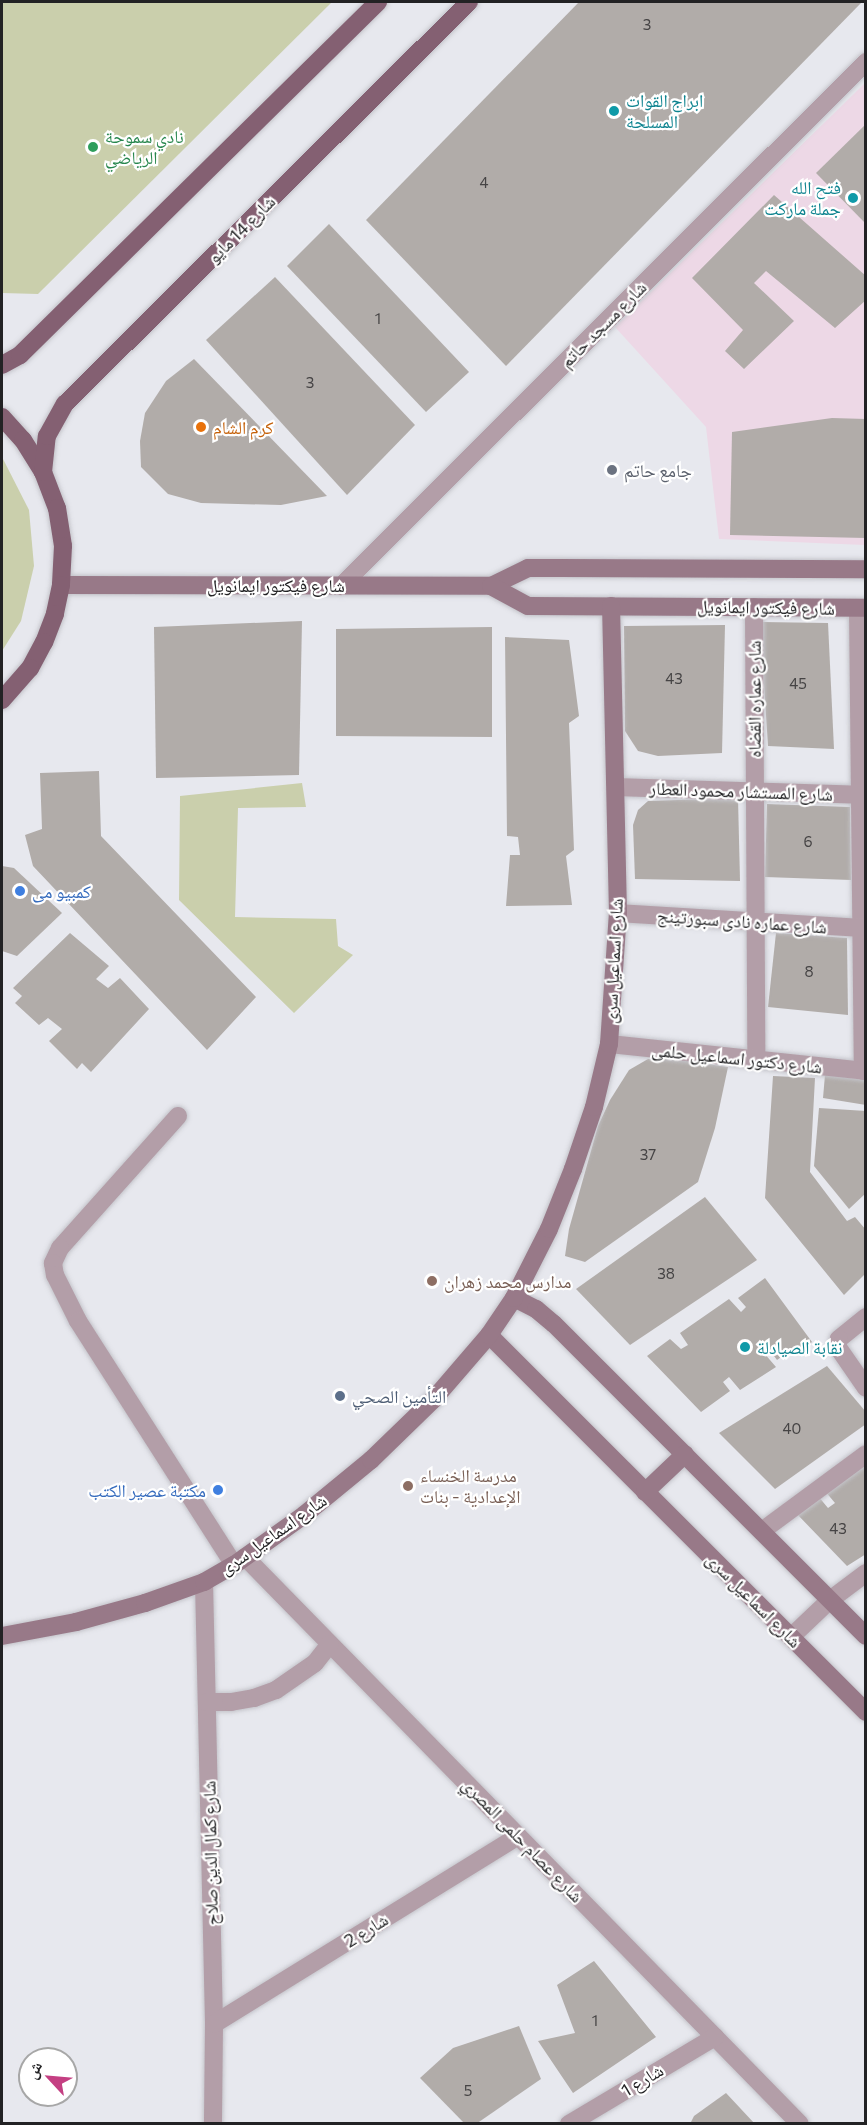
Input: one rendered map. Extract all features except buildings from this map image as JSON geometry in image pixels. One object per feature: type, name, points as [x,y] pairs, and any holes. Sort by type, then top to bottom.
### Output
[{"type":"main road","points":[[2,365],[20,355],[378,2]]},
{"type":"main road","name":"شارع 14 مايو","points":[[43,472],[47,436],[65,404],[469,2]]},
{"type":"main road","points":[[2,417],[23,440],[43,472],[57,508],[61,536],[61,585],[55,614],[30,668],[2,700]]},
{"type":"street","name":"شارع مسجد حاتم","points":[[340,586],[866,62]]},
{"type":"street","name":"شارع فيكتور ايمانويل","points":[[61,585],[491,586],[528,568],[866,569]]},
{"type":"street","name":"شارع فيكتور ايمانويل","points":[[491,586],[528,606],[862,608]]},
{"type":"street","name":"شارع اسماعيل سرى","points":[[2,1636],[76,1623],[145,1604],[204,1582],[240,1561],[304,1515],[371,1460],[433,1400],[489,1335],[514,1298],[549,1229],[573,1169],[594,1107],[609,1044],[618,913],[611,606]]},
{"type":"street","name":"شارع عماره القضاه","points":[[754,607],[756,1059]]},
{"type":"street","points":[[862,608],[864,1071]]},
{"type":"street","name":"شارع المستشار محمود العطار","points":[[616,787],[863,795]]},
{"type":"street","name":"شارع عماره نادى سبورتينج","points":[[618,913],[864,928]]},
{"type":"street","name":"شارع دكتور اسماعيل حلمى","points":[[609,1044],[864,1071]]},
{"type":"street","name":"شارع عصام حلمى المصري","points":[[178,1116],[60,1248],[53,1263],[55,1275],[78,1321],[240,1561],[330,1644],[800,2124]]},
{"type":"street","points":[[514,1298],[545,1316],[866,1636]]},
{"type":"street","points":[[866,1317],[837,1342],[837,1349],[866,1388]]},
{"type":"street","name":"شارع اسماعيل سرى","points":[[489,1335],[866,1712]]},
{"type":"street","points":[[645,1492],[685,1454]]},
{"type":"street","points":[[762,1531],[866,1454]]},
{"type":"street","points":[[791,1637],[830,1600],[866,1573]]},
{"type":"street","name":"شارع كمال الدين صلاح","points":[[204,1582],[214,2024],[213,2124]]},
{"type":"street","points":[[207,1702],[231,1702],[254,1698],[276,1690],[315,1663],[330,1644]]},
{"type":"street","name":"شارع 2","points":[[214,2024],[518,1836]]},
{"type":"street","name":"شارع 1","points":[[569,2124],[715,2037]]},
{"type":"shaded area","points":[[865,83],[865,545],[719,539],[706,427],[615,327]]},
{"type":"green space","name":"نادي سموحة الرياضي","points":[[2,2],[332,2],[38,294],[2,293]]},
{"type":"green space","points":[[2,457],[29,510],[34,566],[21,621],[2,651]]},
{"type":"green space","points":[[302,783],[306,807],[238,808],[235,917],[336,919],[338,946],[353,955],[294,1013],[179,900],[180,796]]},
{"type":"place","name":"ابراج القوات المسلحة","points":[[614,111]]},
{"type":"place","name":"نادي سموحة الرياضي","points":[[93,147]]},
{"type":"place","name":"فتح الله جملة ماركت","points":[[853,198]]},
{"type":"place","name":"كرم الشام","points":[[201,427]]},
{"type":"place","name":"جامع حاتم","points":[[612,470]]},
{"type":"place","name":"كمبيو مى","points":[[20,891]]},
{"type":"place","name":"مدارس محمد زهران","points":[[432,1281]]},
{"type":"place","name":"نقابة الصيادلة","points":[[745,1347]]},
{"type":"place","name":"التأمين الصحي","points":[[340,1396]]},
{"type":"place","name":"مدرسة الخنساء الإعدادية - بنات","points":[[408,1486]]},
{"type":"place","name":"مكتبة عصير الكتب","points":[[218,1490]]}]
